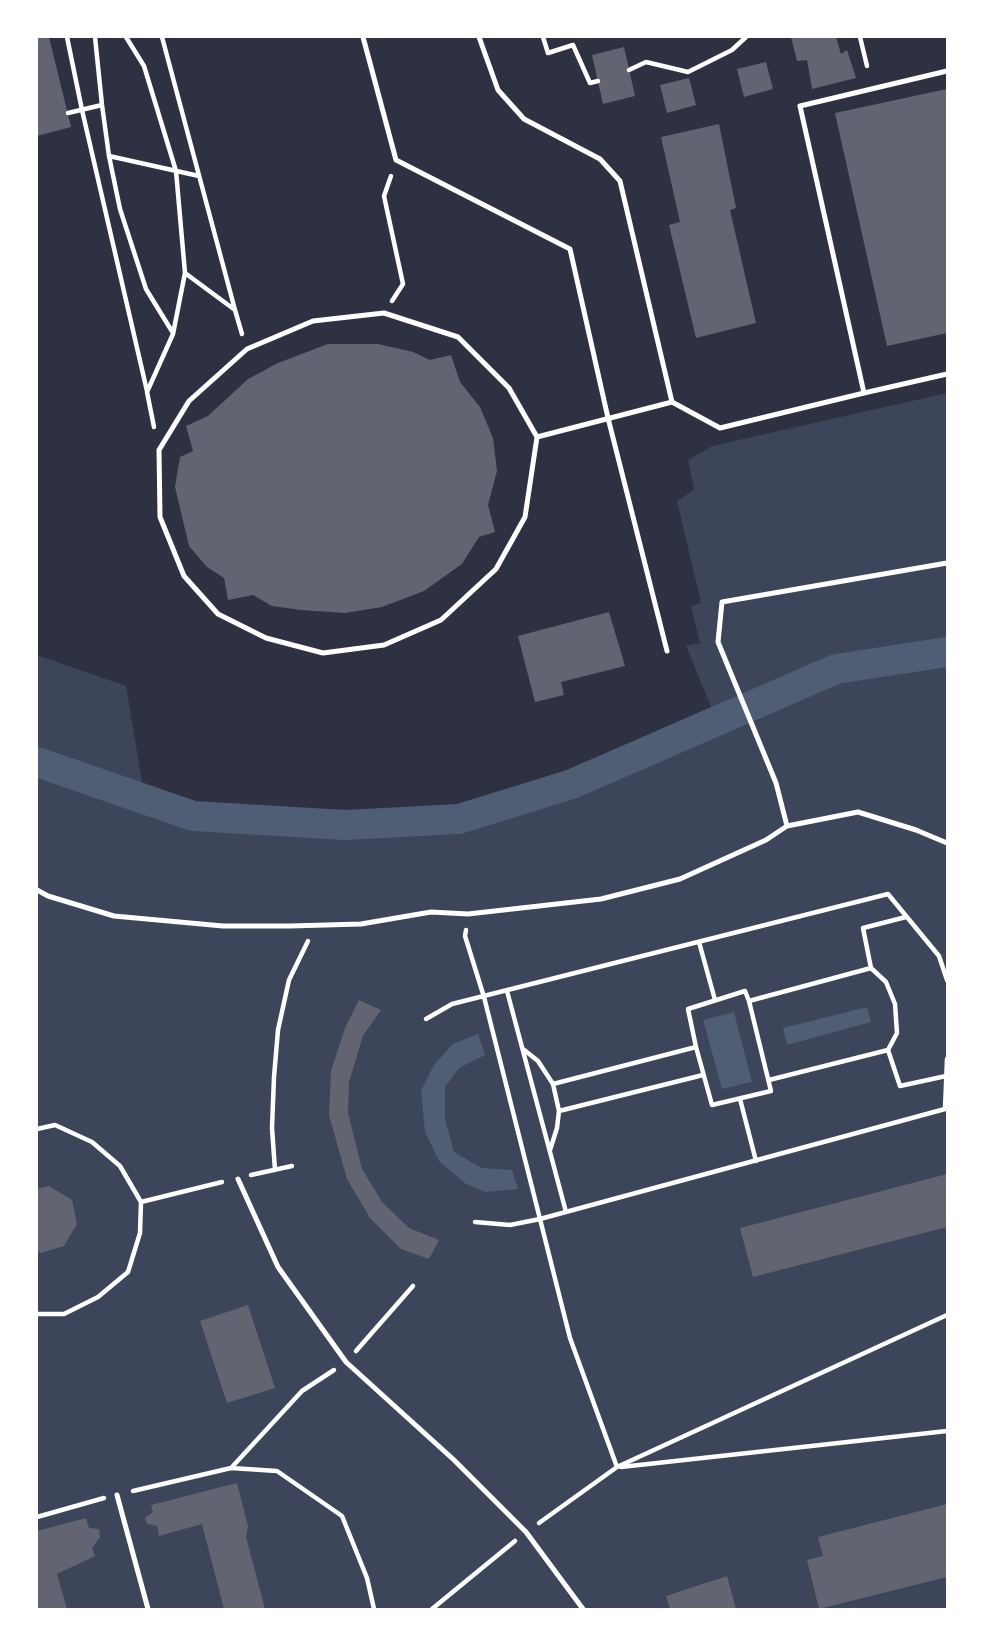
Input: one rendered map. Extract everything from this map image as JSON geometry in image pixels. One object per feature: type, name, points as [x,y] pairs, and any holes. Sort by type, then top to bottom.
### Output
[{"type":"lane","points":[[363,37],[396,160],[570,249],[608,418],[667,651]]},
{"type":"lane","points":[[479,37],[498,90],[524,119],[600,159],[620,181],[672,402]]},
{"type":"lane","points":[[864,393],[800,106],[947,71]]},
{"type":"lane","points":[[384,313],[458,337],[509,388],[537,437],[525,517],[496,569],[441,620],[384,645],[323,653],[266,638],[218,614],[184,576],[160,517],[159,450],[189,401],[247,349],[313,321],[384,313]]},
{"type":"lane","points":[[537,437],[672,402],[720,428],[947,374]]},
{"type":"lane","points":[[787,826],[776,783],[718,642],[722,602],[947,563]]},
{"type":"lane","points":[[37,890],[48,896],[114,916],[223,926],[361,924],[431,912],[468,914],[600,899],[680,879],[766,840],[787,826],[858,812],[947,843]]},
{"type":"lane","points":[[238,1179],[278,1267],[346,1362],[454,1460],[526,1532],[583,1609]]},
{"type":"lane","points":[[117,1495],[148,1609]]},
{"type":"path","points":[[67,37],[159,450]]},
{"type":"path","points":[[95,37],[109,156],[120,209],[146,289],[173,334]]},
{"type":"path","points":[[125,37],[144,66],[176,171],[185,273],[173,334],[147,392]]},
{"type":"path","points":[[162,37],[234,310],[247,349]]},
{"type":"path","points":[[543,37],[548,52],[573,45],[590,83],[598,81]]},
{"type":"path","points":[[629,70],[646,62],[688,72],[732,50],[746,37]]},
{"type":"path","points":[[860,37],[867,66]]},
{"type":"path","points":[[68,113],[102,105]]},
{"type":"path","points":[[109,156],[199,176]]},
{"type":"path","points":[[384,313],[403,284],[384,196],[396,160]]},
{"type":"path","points":[[185,273],[234,310]]},
{"type":"path","points":[[426,1019],[452,1004],[888,894],[939,956],[947,980]]},
{"type":"path","points":[[468,914],[465,936],[484,997],[570,1338],[617,1467]]},
{"type":"path","points":[[906,917],[863,928],[871,968],[886,982],[895,1004],[897,1033],[888,1050],[900,1086],[946,1076]]},
{"type":"path","points":[[275,1170],[272,1128],[278,1030],[289,980],[316,925]]},
{"type":"path","points":[[699,942],[715,1000]]},
{"type":"path","points":[[749,1001],[871,968]]},
{"type":"path","points":[[507,991],[566,1212]]},
{"type":"path","points":[[745,991],[749,1001],[771,1091],[712,1105],[688,1009],[745,991]]},
{"type":"path","points":[[553,1084],[696,1047]]},
{"type":"path","points":[[523,1048],[538,1061],[553,1084],[559,1111],[550,1150]]},
{"type":"path","points":[[769,1080],[888,1050]]},
{"type":"path","points":[[475,1222],[509,1225],[540,1219],[945,1109],[947,1059]]},
{"type":"path","points":[[559,1111],[703,1075]]},
{"type":"path","points":[[740,1099],[756,1161]]},
{"type":"path","points":[[37,1129],[55,1125],[93,1142],[120,1166],[141,1202],[140,1233],[128,1272],[98,1297],[64,1314],[37,1314]]},
{"type":"path","points":[[141,1202],[292,1166]]},
{"type":"path","points":[[231,1468],[302,1391],[346,1362],[413,1286]]},
{"type":"path","points":[[617,1467],[947,1315]]},
{"type":"path","points":[[617,1467],[947,1431]]},
{"type":"path","points":[[37,1517],[231,1468],[277,1471],[342,1516],[367,1578],[374,1609]]},
{"type":"shaded area","points":[[947,393],[947,1609],[37,1609],[37,655],[126,686],[145,799],[193,816],[344,825],[460,819],[572,784],[717,721],[686,646],[700,643],[691,607],[701,603],[677,501],[694,490],[688,460],[712,446]]},
{"type":"shaded area","points":[[867,1007],[871,1022],[787,1045],[783,1028]]},
{"type":"shaded area","points":[[734,1012],[752,1082],[722,1089],[703,1020]]},
{"type":"shaded area","points":[[478,1034],[485,1055],[459,1068],[445,1087],[445,1119],[454,1152],[482,1168],[512,1170],[518,1189],[485,1192],[466,1184],[439,1161],[425,1132],[421,1090],[434,1065],[453,1044]]},
{"type":"building","points":[[37,37],[49,37],[71,127],[37,136]]},
{"type":"building","points":[[791,37],[836,37],[841,54],[847,50],[856,78],[812,89],[807,60],[797,61]]},
{"type":"building","points":[[624,47],[635,96],[603,104],[592,55]]},
{"type":"building","points":[[766,62],[773,89],[744,97],[737,69]]},
{"type":"building","points":[[689,78],[696,105],[667,113],[660,85]]},
{"type":"building","points":[[947,89],[947,333],[887,346],[835,113]]},
{"type":"building","points":[[719,124],[736,208],[730,210],[756,323],[696,338],[669,225],[680,222],[661,137]]},
{"type":"building","points":[[328,344],[378,344],[413,352],[430,360],[451,355],[460,382],[480,407],[493,438],[497,471],[488,505],[495,532],[479,537],[462,564],[424,591],[382,607],[345,613],[272,606],[253,595],[228,600],[224,578],[207,567],[189,546],[175,487],[180,457],[193,451],[186,426],[208,416],[248,379],[278,363]]},
{"type":"building","points":[[609,612],[625,666],[561,682],[564,695],[535,702],[518,636]]},
{"type":"building","points":[[359,1000],[381,1010],[363,1036],[349,1082],[348,1113],[362,1169],[382,1202],[409,1228],[439,1240],[429,1259],[401,1249],[370,1218],[347,1179],[329,1115],[331,1071],[345,1028]]},
{"type":"building","points":[[947,1174],[947,1227],[753,1277],[740,1228]]},
{"type":"building","points":[[49,1186],[72,1200],[77,1224],[64,1246],[41,1253],[37,1250],[37,1189]]},
{"type":"building","points":[[248,1305],[275,1388],[227,1403],[200,1321]]},
{"type":"building","points":[[237,1483],[248,1526],[246,1537],[265,1609],[224,1609],[202,1524],[159,1536],[157,1526],[147,1524],[145,1518],[153,1512],[151,1505]]},
{"type":"building","points":[[947,1504],[947,1577],[819,1609],[807,1560],[823,1556],[818,1537]]},
{"type":"building","points":[[86,1518],[89,1528],[99,1529],[100,1537],[92,1548],[95,1556],[57,1574],[67,1609],[37,1609],[37,1531]]},
{"type":"building","points":[[727,1576],[736,1609],[670,1609],[666,1596]]},
{"type":"waterway","points":[[37,762],[193,816],[345,825],[459,819],[572,784],[836,669],[947,652]]}]
